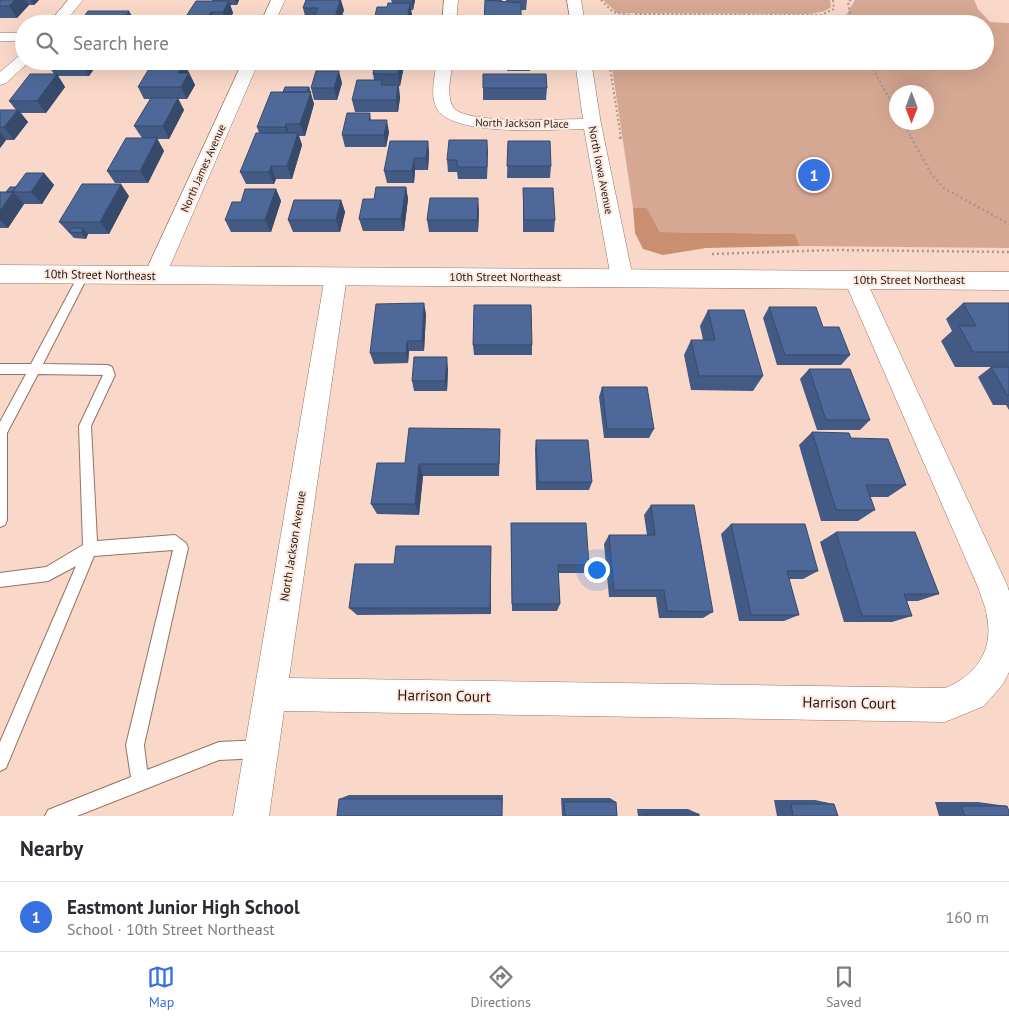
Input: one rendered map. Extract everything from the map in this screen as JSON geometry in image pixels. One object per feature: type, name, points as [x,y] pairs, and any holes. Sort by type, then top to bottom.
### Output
[{"type":"main road","name":"10th Street Northeast","points":[[0,274],[1009,281]]},
{"type":"street","points":[[63,15],[76,0]]},
{"type":"street","points":[[272,15],[278,0]]},
{"type":"street","points":[[450,15],[451,0]]},
{"type":"street","points":[[574,0],[576,15]]},
{"type":"street","points":[[0,37],[15,37]]},
{"type":"street","points":[[0,80],[15,67]]},
{"type":"street","name":"North James Avenue","points":[[155,275],[247,70]]},
{"type":"street","name":"North Jackson Place","points":[[444,70],[442,103],[448,113],[455,118],[486,124],[592,124]]},
{"type":"street","name":"North Iowa Avenue","points":[[584,70],[592,124],[622,278]]},
{"type":"street","name":"North Jackson Avenue","points":[[251,816],[336,276]]},
{"type":"street","name":"Harrison Court","points":[[269,694],[945,705],[972,694],[992,673],[1002,649],[1003,618],[992,585],[855,280]]},
{"type":"lane","points":[[0,520],[1,433],[84,274]]},
{"type":"lane","points":[[0,369],[108,370],[109,376],[86,426],[90,549],[0,762]]},
{"type":"lane","points":[[0,580],[48,574],[90,549],[175,542],[182,548],[134,745],[140,781]]},
{"type":"lane","points":[[54,816],[219,751],[261,748]]},
{"type":"path","points":[[601,0],[612,12],[620,15],[821,14],[834,9],[833,0]]},
{"type":"path","points":[[849,1],[851,15]]},
{"type":"path","points":[[610,70],[622,149]]},
{"type":"path","points":[[874,70],[889,98]]},
{"type":"path","points":[[907,130],[932,175],[944,188],[1009,224]]},
{"type":"path","points":[[706,254],[833,250],[1009,252]]},
{"type":"shaded area","points":[[603,0],[830,0],[831,7],[825,11],[810,14],[617,13]]},
{"type":"shaded area","points":[[855,0],[974,0],[984,15],[846,15]]},
{"type":"shaded area","points":[[994,22],[1009,23],[1009,248],[800,246],[795,234],[660,232],[647,208],[633,208],[612,70],[994,70]]},
{"type":"shaded area","points":[[633,208],[647,208],[660,232],[795,234],[800,246],[706,248],[663,255],[643,249],[635,233]]},
{"type":"building","points":[[0,0],[15,0],[9,6],[0,6]]},
{"type":"building","points":[[306,0],[340,0],[336,15],[315,15],[318,8],[303,8]]},
{"type":"building","points":[[485,0],[521,3],[521,15],[484,15]]},
{"type":"building","points":[[196,1],[229,1],[223,12],[211,12],[209,15],[187,15]]},
{"type":"building","points":[[388,3],[410,3],[408,15],[375,15],[377,7],[387,7]]},
{"type":"building","points":[[88,11],[129,11],[126,15],[85,15]]},
{"type":"building","points":[[148,70],[180,70],[178,73],[189,73],[181,87],[138,87]]},
{"type":"building","points":[[374,70],[399,70],[398,74],[373,74]]},
{"type":"building","points":[[316,71],[339,71],[334,88],[311,88]]},
{"type":"building","points":[[30,74],[57,74],[37,101],[9,101]]},
{"type":"building","points":[[483,74],[546,74],[547,88],[483,88]]},
{"type":"building","points":[[357,80],[382,80],[381,85],[398,85],[396,100],[352,100]]},
{"type":"building","points":[[285,87],[309,87],[308,92],[283,92]]},
{"type":"building","points":[[271,92],[311,92],[300,124],[286,124],[285,127],[257,127]]},
{"type":"building","points":[[151,98],[178,98],[163,126],[134,126]]},
{"type":"building","points":[[0,110],[18,110],[4,127],[0,127]]},
{"type":"building","points":[[347,113],[370,113],[369,120],[387,120],[384,135],[342,135]]},
{"type":"building","points":[[256,133],[298,133],[287,166],[271,166],[269,172],[240,172]]},
{"type":"building","points":[[126,138],[157,138],[140,171],[107,171]]},
{"type":"building","points":[[449,140],[487,140],[487,167],[457,167],[457,160],[447,160]]},
{"type":"building","points":[[390,141],[428,141],[426,158],[414,158],[412,171],[384,171]]},
{"type":"building","points":[[508,141],[550,141],[551,166],[507,166]]},
{"type":"building","points":[[26,173],[44,173],[31,192],[13,192],[0,211],[0,192],[12,192]]},
{"type":"building","points":[[82,184],[121,184],[100,222],[59,222]]},
{"type":"building","points":[[10,187],[16,187],[12,192],[6,192]]},
{"type":"building","points":[[376,187],[406,187],[401,219],[359,219],[363,199],[374,199]]},
{"type":"building","points":[[523,188],[553,188],[555,220],[524,220]]},
{"type":"building","points":[[245,189],[276,189],[265,220],[225,220],[232,202],[241,202]]},
{"type":"building","points":[[430,198],[478,198],[477,220],[427,220]]},
{"type":"building","points":[[294,200],[341,200],[336,220],[288,220]]},
{"type":"building","points":[[72,228],[83,228],[81,233],[69,232]]},
{"type":"building","points":[[424,303],[422,341],[407,341],[406,353],[370,353],[376,304]]},
{"type":"building","points":[[963,303],[1009,303],[1009,352],[973,352],[959,326],[976,326]]},
{"type":"building","points":[[474,305],[531,305],[532,345],[473,345]]},
{"type":"building","points":[[769,307],[816,307],[823,327],[839,327],[850,355],[785,355]]},
{"type":"building","points":[[708,310],[744,310],[763,376],[699,376],[691,340],[715,340]]},
{"type":"building","points":[[414,357],[447,357],[445,381],[412,381]]},
{"type":"building","points":[[991,367],[1009,367],[1009,395],[1007,395]]},
{"type":"building","points":[[809,369],[850,369],[870,420],[826,420]]},
{"type":"building","points":[[602,387],[647,387],[654,429],[607,429]]},
{"type":"building","points":[[409,428],[500,429],[499,464],[419,464],[415,504],[371,504],[377,463],[405,463]]},
{"type":"building","points":[[812,432],[849,433],[851,438],[888,439],[906,485],[866,485],[875,510],[836,510]]},
{"type":"building","points":[[536,440],[588,440],[592,482],[538,482]]},
{"type":"building","points":[[651,505],[694,505],[713,612],[667,611],[664,590],[614,590],[609,535],[655,535]]},
{"type":"building","points":[[511,523],[586,523],[589,565],[558,565],[560,604],[512,604]]},
{"type":"building","points":[[731,524],[805,524],[818,571],[787,571],[799,615],[751,615]]},
{"type":"building","points":[[836,532],[915,532],[939,594],[904,594],[912,616],[862,616]]},
{"type":"building","points":[[396,546],[491,546],[490,608],[349,608],[355,564],[394,564]]},
{"type":"building","points":[[339,799],[502,799],[502,816],[337,816]]},
{"type":"building","points":[[564,802],[616,802],[617,816],[565,816]]},
{"type":"building","points":[[791,804],[834,804],[838,816],[793,816]]},
{"type":"building","points":[[961,806],[1007,806],[1009,816],[965,816]]},
{"type":"building","points":[[646,814],[699,814],[699,816],[646,816]]},
{"type":"place","name":"Eastmont Junior High School","points":[[814,175]]}]
